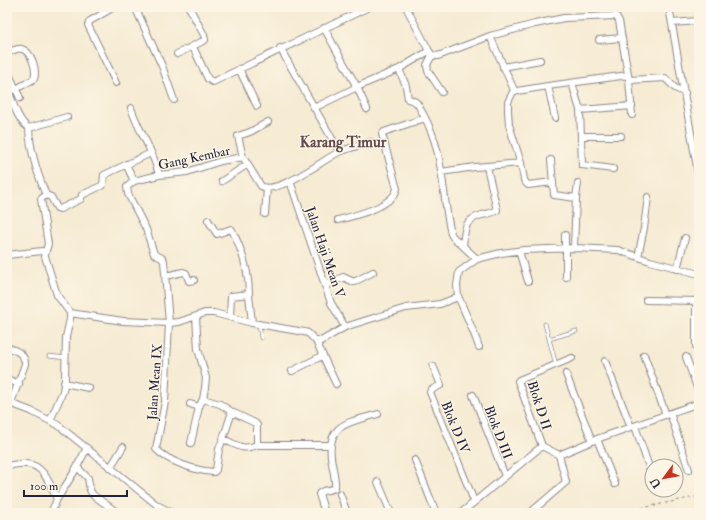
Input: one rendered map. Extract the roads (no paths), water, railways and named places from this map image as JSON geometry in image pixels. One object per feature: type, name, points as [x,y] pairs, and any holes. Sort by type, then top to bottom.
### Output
[{"type":"street","points":[[114,7],[90,20],[88,25],[116,83]]},
{"type":"street","points":[[135,7],[162,66],[174,100]]},
{"type":"street","points":[[177,54],[205,40],[204,35],[189,7]]},
{"type":"street","points":[[193,47],[210,81],[213,82],[280,48],[369,7]]},
{"type":"street","points":[[406,7],[430,53],[427,65],[428,71],[442,92]]},
{"type":"street","points":[[669,7],[699,179]]},
{"type":"street","points":[[314,108],[430,53],[438,56],[490,36],[551,20],[614,16],[618,19],[629,78],[632,115]]},
{"type":"street","points":[[672,23],[699,21]]},
{"type":"street","points":[[324,28],[357,87],[367,109]]},
{"type":"street","points":[[490,36],[514,90]]},
{"type":"street","points":[[598,40],[621,38]]},
{"type":"street","points":[[7,53],[18,48],[24,50],[29,55],[35,69],[34,79],[16,89]]},
{"type":"street","points":[[280,48],[338,149],[338,152]]},
{"type":"street","points":[[503,68],[540,60]]},
{"type":"street","points":[[239,69],[257,106]]},
{"type":"street","points":[[399,69],[406,86],[408,99],[415,101],[425,118],[436,144],[451,234],[478,259]]},
{"type":"street","points":[[7,70],[20,98]]},
{"type":"street","points":[[514,90],[517,91],[572,82],[629,78],[665,78],[675,88],[685,93]]},
{"type":"street","points":[[572,82],[580,110],[582,165],[613,169]]},
{"type":"street","points":[[548,86],[555,118]]},
{"type":"street","points":[[7,87],[10,102],[23,124],[29,128],[67,117]]},
{"type":"street","points":[[514,90],[508,102],[509,125],[521,162],[524,180],[526,184],[553,182]]},
{"type":"street","points":[[580,110],[632,106]]},
{"type":"street","points":[[131,108],[136,123],[157,166],[159,175]]},
{"type":"street","points":[[338,220],[374,209],[385,203],[396,192],[397,189],[382,134],[425,118]]},
{"type":"street","points":[[243,157],[238,136],[250,132],[268,122]]},
{"type":"street","points":[[29,128],[32,153],[39,180],[46,196],[51,197],[56,208],[60,210],[81,199],[82,195],[103,185],[104,175],[151,153]]},
{"type":"street","points":[[581,136],[621,136]]},
{"type":"street","points":[[265,214],[267,188],[290,181],[338,152],[371,142]]},
{"type":"street","name":"Gang Kembar","points":[[127,187],[134,181],[159,175],[187,172],[243,157],[262,186],[267,188]]},
{"type":"street","points":[[551,160],[554,195],[576,198]]},
{"type":"street","points":[[441,172],[521,162]]},
{"type":"street","points":[[126,164],[134,181]]},
{"type":"street","points":[[222,181],[248,164]]},
{"type":"street","points":[[463,246],[465,227],[467,223],[476,217],[497,210],[487,167]]},
{"type":"street","name":"Jalan Haji Mean V","points":[[290,181],[331,303],[345,327]]},
{"type":"street","points":[[574,248],[578,183]]},
{"type":"street","name":"Jalan Mean IX","points":[[127,187],[128,194],[146,229],[154,254],[164,261],[166,276],[169,320],[165,402],[161,432],[156,447],[157,450],[172,460],[184,465],[214,472],[216,470],[219,449],[223,439]]},
{"type":"street","points":[[46,196],[41,200],[48,244],[45,254],[57,295],[70,312],[66,337],[64,383],[50,421]]},
{"type":"street","points":[[638,258],[648,197]]},
{"type":"street","points":[[208,220],[218,234],[231,229],[232,230],[247,270],[249,295],[256,323]]},
{"type":"street","points":[[565,235],[566,277]]},
{"type":"street","points":[[677,269],[685,238]]},
{"type":"street","points":[[479,347],[471,324],[458,296],[457,285],[460,272],[478,259],[501,253],[519,251],[574,248],[618,250],[638,258],[699,274]]},
{"type":"street","points":[[7,255],[42,251],[45,254]]},
{"type":"street","points":[[519,251],[528,281]]},
{"type":"street","points":[[166,276],[182,272],[186,273],[189,281],[194,280]]},
{"type":"street","points":[[325,286],[343,278],[354,282],[373,272]]},
{"type":"street","points":[[230,317],[231,296],[249,295]]},
{"type":"street","points":[[316,341],[321,341],[345,327],[406,308],[440,304],[458,296]]},
{"type":"street","points":[[646,300],[698,301],[696,346]]},
{"type":"street","points":[[70,312],[123,321],[169,320],[178,322],[205,314],[214,313],[308,333],[316,341],[336,384]]},
{"type":"street","points":[[191,443],[199,407],[203,400],[206,378],[198,349],[196,317]]},
{"type":"street","points":[[7,346],[23,354],[25,357],[25,364],[18,384],[9,402],[50,421],[87,448],[157,505],[172,513]]},
{"type":"street","points":[[644,355],[689,470]]},
{"type":"street","points":[[292,371],[322,356]]},
{"type":"street","points":[[686,357],[699,393]]},
{"type":"street","name":"Blok D II","points":[[542,446],[518,381],[520,378],[572,358]]},
{"type":"street","points":[[605,361],[645,458]]},
{"type":"street","name":"Blok D IV","points":[[434,366],[441,385],[430,392],[474,501]]},
{"type":"street","points":[[566,374],[614,484]]},
{"type":"street","points":[[7,380],[18,384]]},
{"type":"street","points":[[64,383],[89,388]]},
{"type":"street","name":"Blok D III","points":[[473,395],[505,476]]},
{"type":"street","points":[[203,400],[215,402],[257,425],[257,445]]},
{"type":"street","points":[[461,513],[542,446],[559,454],[699,403]]},
{"type":"street","points":[[190,404],[199,407]]},
{"type":"street","points":[[232,412],[223,439],[242,448],[257,445],[331,445]]},
{"type":"street","points":[[325,513],[319,494],[322,491],[332,490],[335,488],[330,456],[334,433],[337,428],[343,425],[378,414]]},
{"type":"street","points":[[110,468],[123,447]]},
{"type":"street","points":[[51,513],[57,499],[87,448]]},
{"type":"street","points":[[530,513],[566,482],[559,454]]},
{"type":"street","points":[[415,460],[436,513]]},
{"type":"street","points":[[7,466],[27,464],[35,466],[46,476],[57,499]]},
{"type":"street","points":[[76,467],[88,478],[90,490],[93,495],[118,513]]},
{"type":"street","points":[[378,482],[391,513]]},
{"type":"street","points":[[340,494],[347,513]]},
{"type":"lane","points":[[256,323],[261,338]]},
{"type":"lane","points":[[545,324],[556,365]]},
{"type":"lane","points":[[549,339],[576,331]]},
{"type":"lane","points":[[49,356],[66,358]]},
{"type":"district","name":"Karang Timur","points":[[343,142]]}]
